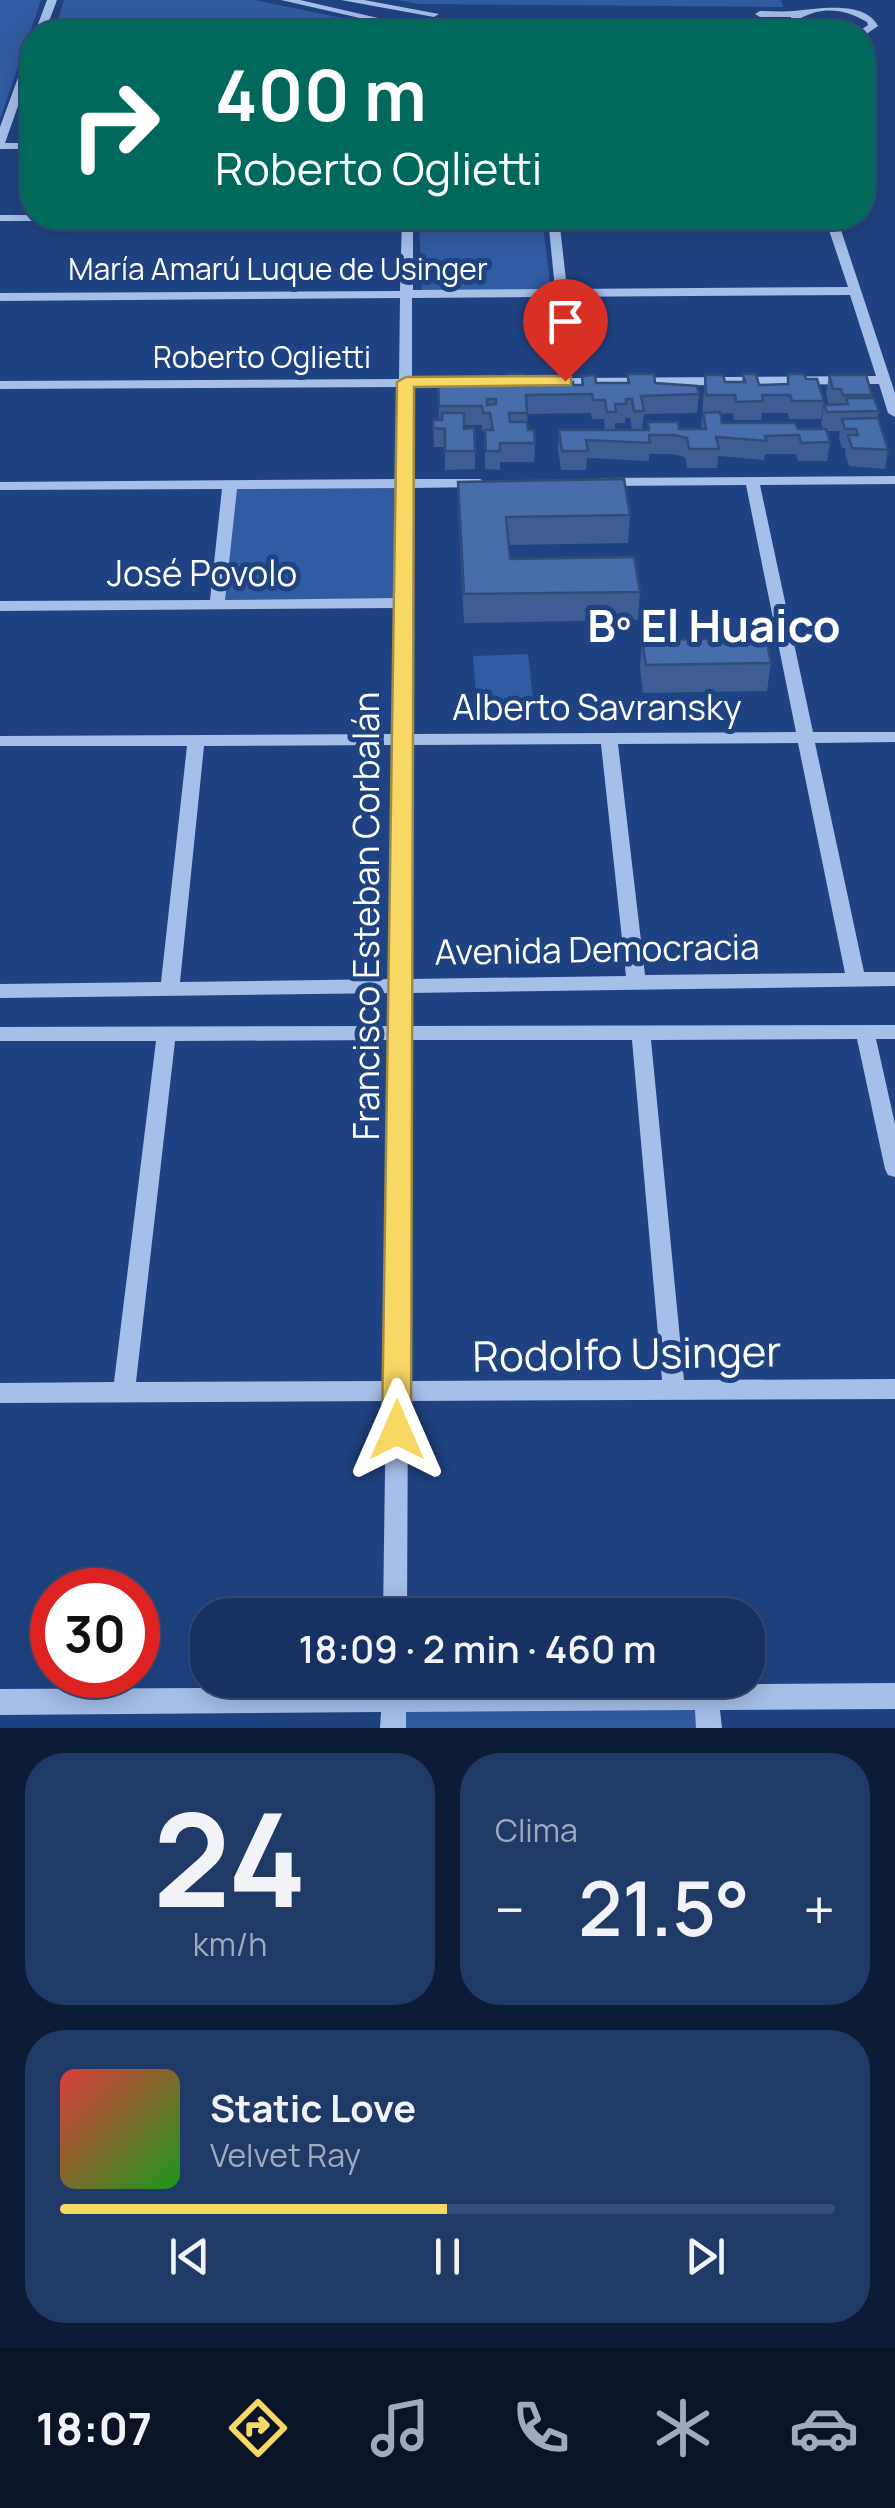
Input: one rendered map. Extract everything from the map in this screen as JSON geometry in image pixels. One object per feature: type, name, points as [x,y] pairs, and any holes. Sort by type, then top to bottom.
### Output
[{"type":"street","points":[[286,0],[370,20]]},
{"type":"street","points":[[346,0],[415,14],[803,8],[843,4],[870,20]]},
{"type":"street","points":[[0,144],[20,99]]},
{"type":"street","name":"Francisco Esteban Corbalán","points":[[394,1598],[407,230]]},
{"type":"street","points":[[553,230],[561,292]]},
{"type":"street","points":[[835,230],[895,413]]},
{"type":"street","name":"María Amarú Luque de Usinger","points":[[0,296],[856,292]]},
{"type":"street","name":"Roberto Oglietti","points":[[0,385],[884,380]]},
{"type":"street","points":[[579,482],[895,480]]},
{"type":"street","points":[[752,481],[856,979]]},
{"type":"street","points":[[0,486],[502,482]]},
{"type":"street","points":[[218,604],[230,484]]},
{"type":"street","name":"José Povolo","points":[[0,606],[404,603]]},
{"type":"street","name":"Alberto Savransky","points":[[0,741],[895,737]]},
{"type":"street","points":[[609,738],[636,982]]},
{"type":"street","points":[[170,988],[196,740]]},
{"type":"street","name":"Avenida Democracia","points":[[0,991],[895,979]]},
{"type":"street","points":[[640,1032],[674,1391]]},
{"type":"street","points":[[865,1032],[895,1169]]},
{"type":"street","points":[[0,1034],[895,1032]]},
{"type":"street","points":[[124,1393],[166,1033]]},
{"type":"street","name":"Rodolfo Usinger","points":[[0,1393],[895,1389]]},
{"type":"street","points":[[0,1702],[190,1696]]},
{"type":"street","points":[[765,1697],[895,1696]]},
{"type":"street","points":[[393,1728],[394,1698]]},
{"type":"street","points":[[706,1698],[709,1728]]},
{"type":"shaded area","points":[[0,0],[41,0],[34,20],[20,20],[20,61],[0,119]]},
{"type":"shaded area","points":[[64,0],[254,0],[352,20],[58,20]]},
{"type":"shaded area","points":[[398,0],[781,0],[783,7],[419,4]]},
{"type":"shaded area","points":[[419,230],[543,230],[551,289],[422,291]]},
{"type":"shaded area","points":[[405,483],[404,603],[217,604],[230,484]]},
{"type":"shaded area","points":[[528,654],[534,707],[477,709],[473,656]]},
{"type":"shaded area","points":[[706,1698],[709,1728],[393,1728],[394,1699]]},
{"type":"building","points":[[508,374],[524,374],[525,386],[573,382],[583,385],[582,376],[595,375],[596,383],[629,383],[627,374],[654,374],[655,383],[697,386],[699,394],[641,396],[644,411],[634,411],[632,399],[626,399],[626,404],[615,404],[616,412],[607,412],[605,400],[593,400],[592,394],[526,395],[527,413],[509,413],[510,422],[527,422],[528,430],[534,430],[535,443],[500,443],[500,451],[486,451],[485,430],[493,430],[490,413],[483,413],[482,406],[439,406],[438,378],[478,382],[478,376],[494,375],[495,383],[509,383]]},
{"type":"building","points":[[743,374],[756,374],[759,385],[788,384],[788,374],[804,374],[806,379],[817,379],[824,401],[792,401],[790,395],[762,395],[763,401],[736,402],[735,395],[706,395],[705,375],[723,375],[725,382],[745,382]]},
{"type":"building","points":[[829,375],[866,375],[872,395],[843,395],[841,389],[833,389]]},
{"type":"building","points":[[846,398],[874,398],[879,411],[827,412],[824,405],[848,404]]},
{"type":"building","points":[[720,412],[722,423],[795,423],[798,429],[826,429],[830,442],[801,443],[799,435],[765,436],[767,441],[716,437],[719,449],[689,449],[687,438],[649,435],[650,443],[586,440],[588,451],[562,451],[559,430],[649,430],[648,422],[678,422],[679,429],[706,429],[703,413]]},
{"type":"building","points":[[442,413],[464,413],[464,429],[474,428],[475,451],[445,451],[445,429],[433,428],[433,420],[442,420]]},
{"type":"building","points":[[878,418],[888,450],[852,448],[848,435],[858,435],[856,429],[845,429],[842,419]]},
{"type":"building","points":[[624,479],[630,515],[506,517],[510,559],[634,557],[640,592],[464,594],[458,482]]},
{"type":"building","points":[[766,638],[771,663],[646,665],[642,640]]},
{"type":"district","name":"Bº El Huaico","points":[[714,626]]},
{"type":"route","points":[[397,1430],[406,382],[565,381]]}]
